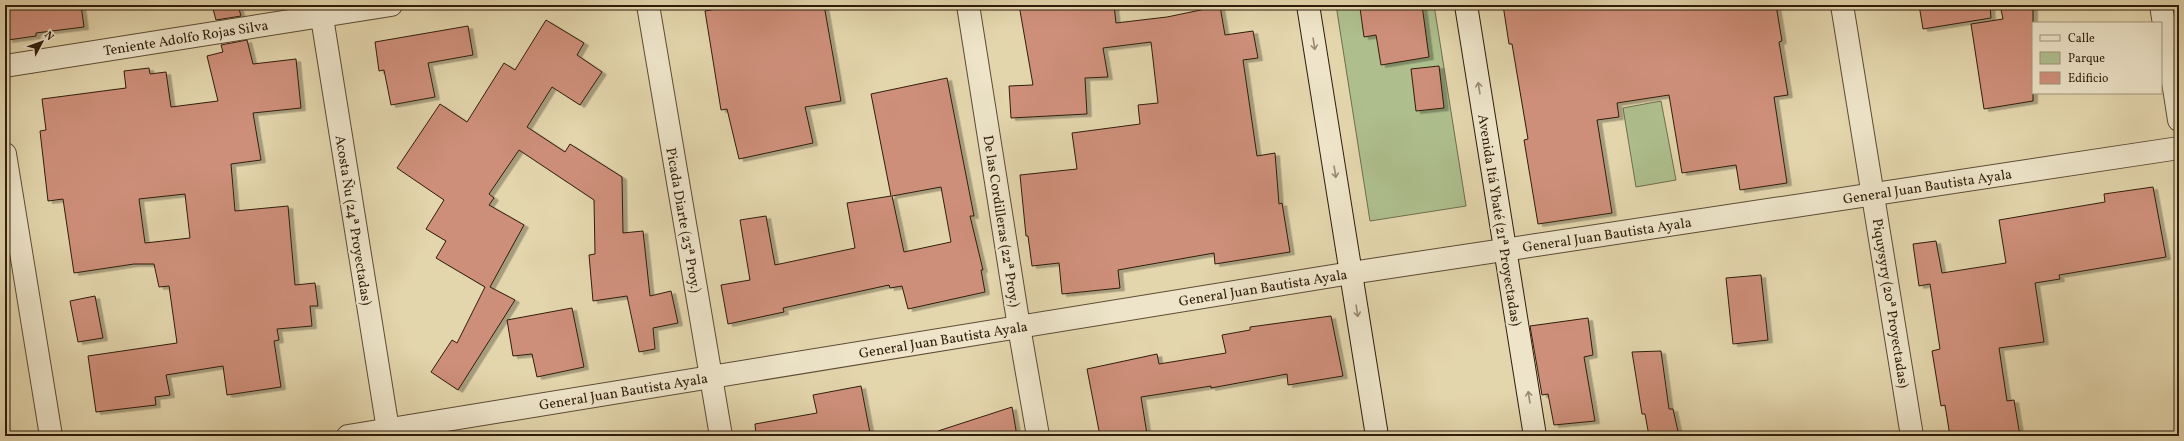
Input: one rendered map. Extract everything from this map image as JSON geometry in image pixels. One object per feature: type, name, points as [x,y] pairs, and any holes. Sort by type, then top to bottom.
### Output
[{"type":"street","name":"Teniente Adolfo Rojas Silva","points":[[5,66],[321,10],[390,5]]},
{"type":"street","name":"Picada Diarte (23ª Proy.)","points":[[648,5],[721,436]]},
{"type":"street","name":"De las Cordilleras (22ª Proy.)","points":[[968,5],[1019,327],[1038,436]]},
{"type":"street","points":[[1308,5],[1377,436]]},
{"type":"street","name":"Avenida Itá Ybaté (21ª Proyectadas)","points":[[1466,5],[1535,436]]},
{"type":"street","name":"Piquysyry (20ª Proyectadas)","points":[[1842,5],[1912,436]]},
{"type":"street","points":[[2161,5],[2179,120]]},
{"type":"street","name":"Acosta Ñu (24ª Proyectadas)","points":[[321,10],[388,433]]},
{"type":"street","name":"General Juan Bautista Ayala","points":[[348,436],[388,433],[711,377],[1351,273],[1505,251],[2179,148]]},
{"type":"street","points":[[5,154],[51,436]]},
{"type":"green space","points":[[1336,5],[1434,5],[1466,206],[1370,221]]},
{"type":"green space","points":[[1661,101],[1676,180],[1636,187],[1623,108]]},
{"type":"building","points":[[5,5],[81,5],[84,27],[36,33],[36,36],[8,40]]},
{"type":"building","points":[[212,5],[238,5],[241,16],[216,20]]},
{"type":"building","points":[[738,5],[824,5],[841,101],[805,107],[813,143],[739,159],[727,109],[721,110],[705,11]]},
{"type":"building","points":[[1019,5],[1114,5],[1116,23],[1167,17],[1220,6],[1225,35],[1253,31],[1258,58],[1243,60],[1257,156],[1275,153],[1279,204],[1282,203],[1290,252],[1215,264],[1214,253],[1118,270],[1120,288],[1062,294],[1059,263],[1032,266],[1028,236],[1026,236],[1020,175],[1077,169],[1072,133],[1140,124],[1138,105],[1158,103],[1151,42],[1103,48],[1108,77],[1085,78],[1087,114],[1011,118],[1009,86],[1033,85]]},
{"type":"building","points":[[1383,5],[1422,5],[1429,57],[1381,65],[1376,35],[1364,37],[1360,8]]},
{"type":"building","points":[[1503,5],[1776,5],[1782,41],[1779,42],[1788,95],[1774,97],[1787,183],[1740,190],[1736,165],[1682,173],[1669,95],[1617,103],[1619,117],[1597,120],[1612,213],[1538,224],[1524,140],[1528,139],[1512,44],[1509,44]]},
{"type":"building","points":[[1919,5],[1990,5],[1991,18],[1923,29]]},
{"type":"building","points":[[2000,5],[2033,5],[2033,101],[1984,109],[1971,24],[2003,19]]},
{"type":"building","points":[[546,20],[584,43],[577,55],[602,72],[580,105],[552,87],[527,127],[565,152],[570,144],[622,177],[623,233],[643,231],[650,296],[671,291],[678,323],[653,328],[655,349],[639,352],[627,296],[593,301],[589,255],[595,254],[594,200],[519,150],[489,194],[494,198],[489,205],[524,225],[490,287],[515,300],[458,390],[431,372],[452,340],[457,343],[485,287],[436,258],[446,241],[426,229],[444,200],[397,168],[440,104],[467,122],[504,63],[515,70]]},
{"type":"building","points":[[468,26],[473,55],[428,63],[435,97],[391,105],[384,70],[379,71],[375,42]]},
{"type":"building","points":[[247,40],[253,64],[296,59],[301,108],[253,113],[261,160],[231,164],[235,211],[288,206],[295,285],[315,283],[318,306],[310,306],[312,326],[277,329],[279,340],[274,341],[281,387],[227,395],[223,366],[166,375],[170,395],[155,397],[156,405],[96,412],[88,356],[177,343],[169,286],[159,287],[154,264],[134,264],[74,273],[63,199],[48,201],[40,131],[46,130],[42,99],[126,88],[124,71],[149,68],[150,74],[166,72],[171,107],[218,101],[207,56],[223,52],[221,45]],"holes":[[[185,194],[190,238],[145,243],[139,199]]]},
{"type":"building","points":[[1439,66],[1444,108],[1416,111],[1411,69]]},
{"type":"building","points":[[947,78],[974,216],[970,216],[983,270],[981,270],[985,292],[908,309],[902,286],[890,288],[889,285],[783,308],[784,312],[728,324],[721,285],[750,280],[740,220],[766,216],[775,265],[855,248],[847,203],[891,196],[871,94]],"holes":[[[941,187],[951,242],[904,252],[892,196]]]},
{"type":"building","points":[[2153,187],[2166,257],[2059,275],[2060,279],[2035,283],[2044,342],[1999,348],[2007,401],[2014,400],[2020,436],[1950,436],[1945,405],[1941,406],[1932,351],[1940,349],[1930,284],[1919,286],[1913,244],[1936,241],[1942,273],[2006,263],[1999,220],[2105,202],[2104,194]]},
{"type":"building","points":[[1761,275],[1768,340],[1733,344],[1726,278]]},
{"type":"building","points":[[95,296],[103,338],[78,342],[70,301]]},
{"type":"building","points":[[572,308],[584,367],[537,377],[532,354],[513,356],[507,320]]},
{"type":"building","points":[[1331,316],[1343,376],[1288,385],[1287,374],[1211,388],[1211,386],[1141,397],[1147,434],[1131,436],[1100,436],[1087,369],[1157,354],[1159,364],[1226,353],[1222,335],[1250,330],[1250,327]]},
{"type":"building","points":[[1588,318],[1593,355],[1584,357],[1595,421],[1554,425],[1548,394],[1542,395],[1530,326]]},
{"type":"building","points":[[1661,351],[1669,409],[1673,409],[1679,436],[1649,436],[1645,414],[1642,414],[1632,352]]},
{"type":"building","points":[[861,386],[870,433],[853,436],[756,436],[755,424],[817,413],[813,395]]},
{"type":"building","points":[[1012,407],[1017,436],[939,436],[938,431]]}]
